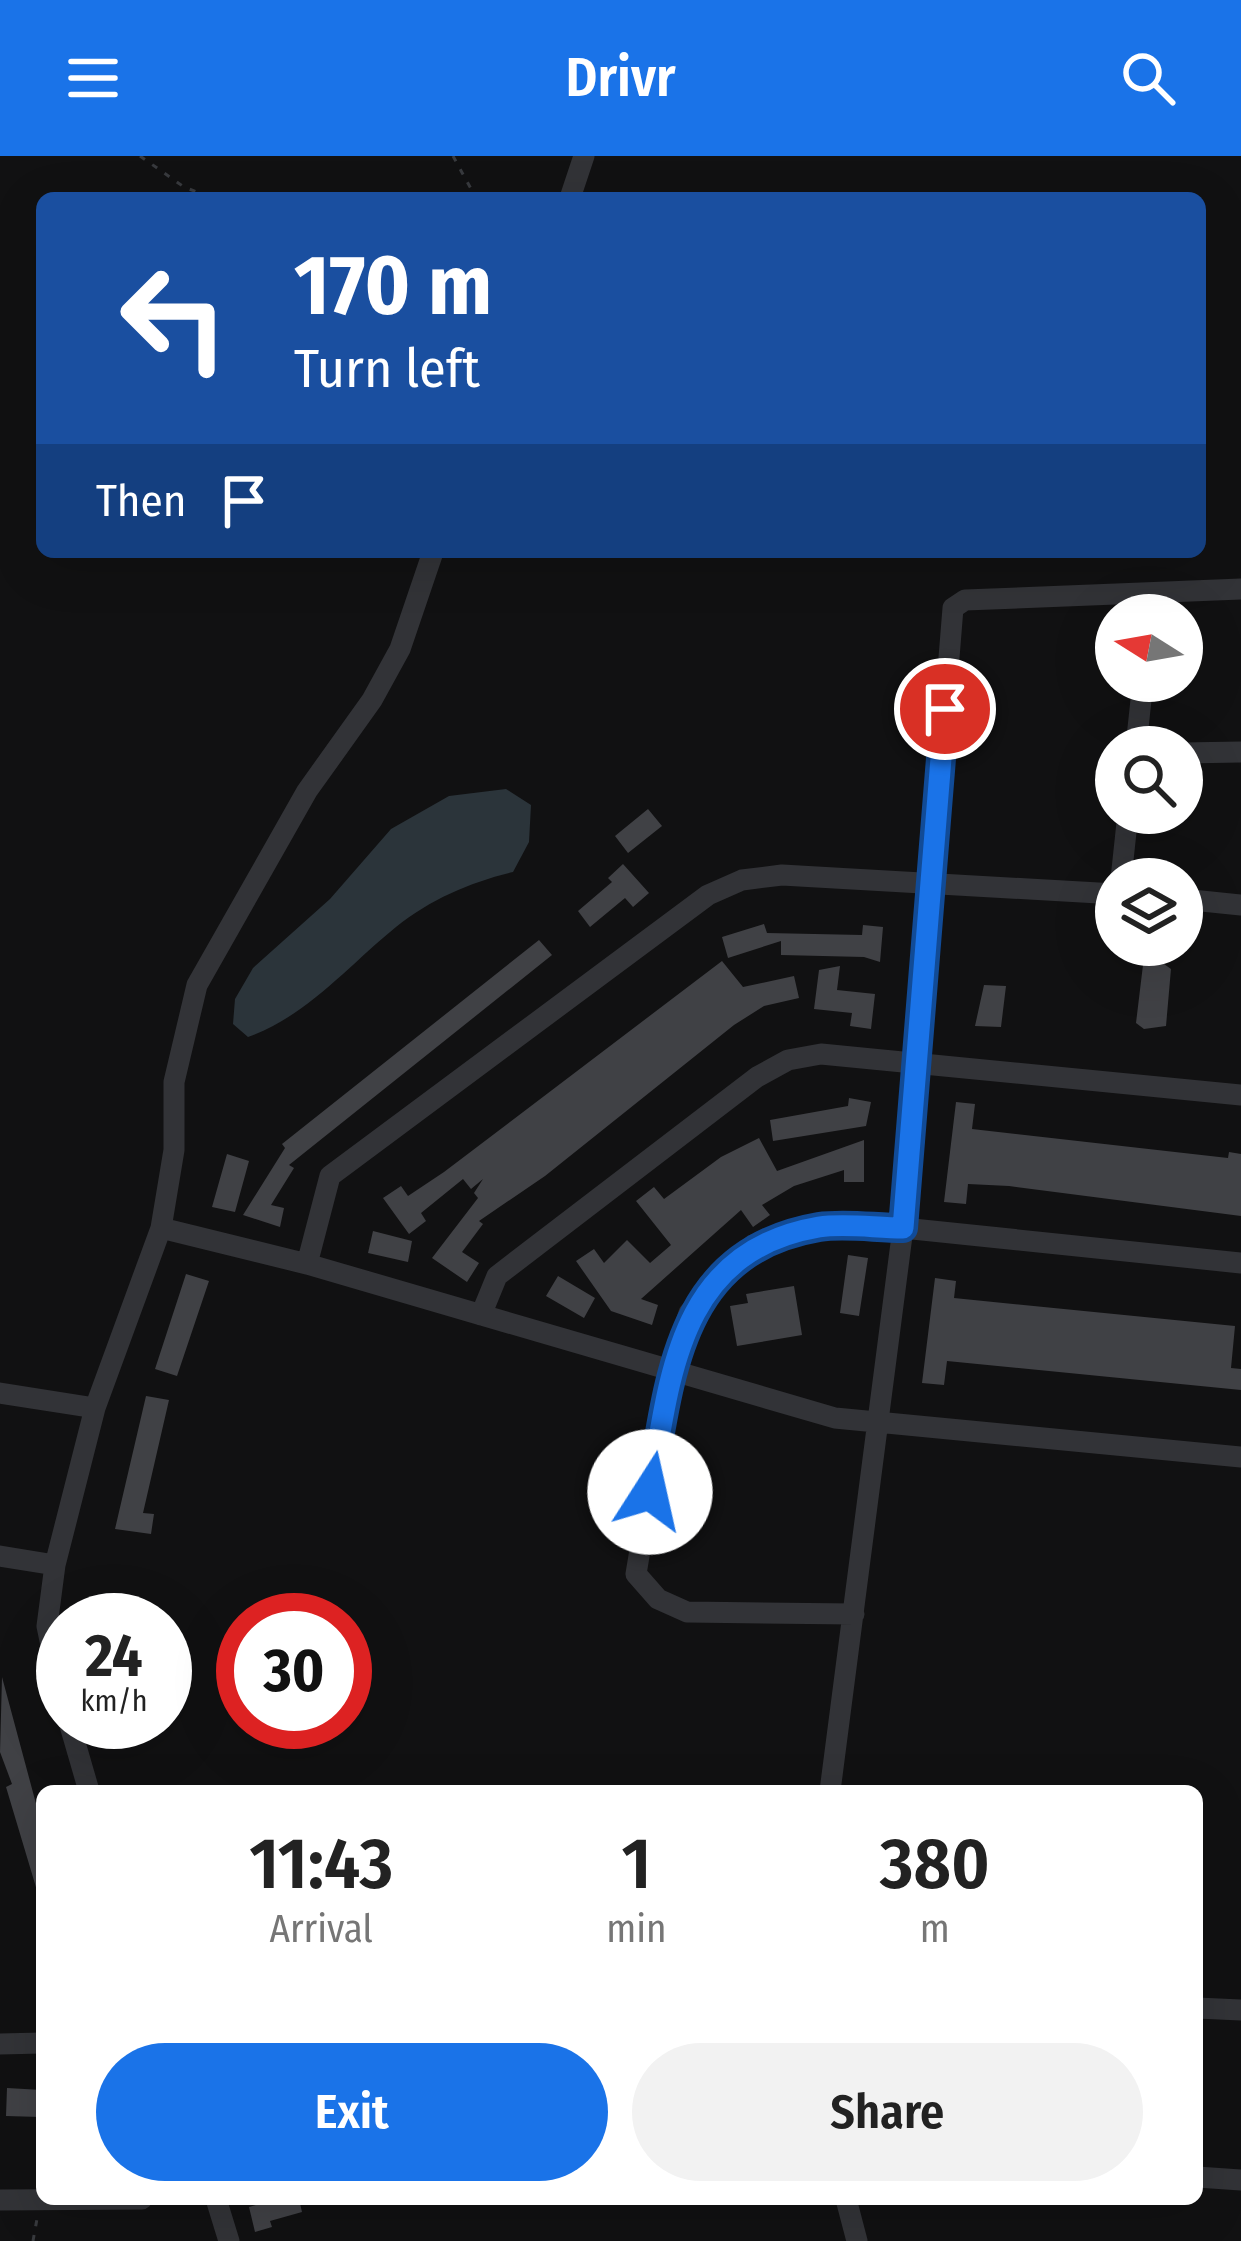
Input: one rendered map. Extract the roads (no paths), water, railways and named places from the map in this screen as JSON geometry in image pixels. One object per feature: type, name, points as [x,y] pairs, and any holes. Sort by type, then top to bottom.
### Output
[{"type":"street","points":[[572,192],[584,156]]},
{"type":"street","points":[[51,1593],[95,1408],[161,1228],[174,1150],[174,1082],[197,985],[307,791],[373,700],[400,649],[431,558]]},
{"type":"street","points":[[1203,595],[1241,589]]},
{"type":"street","points":[[831,1785],[903,1228],[953,608],[965,600],[1095,603]]},
{"type":"street","points":[[1203,753],[1241,752]]},
{"type":"street","points":[[307,1264],[330,1176],[708,895],[742,880],[782,875],[1095,892]]},
{"type":"street","points":[[1203,901],[1241,904]]},
{"type":"street","points":[[481,1315],[497,1276],[757,1076],[788,1060],[821,1054],[1241,1095]]},
{"type":"street","points":[[854,1614],[687,1612],[658,1599],[636,1574],[670,1370],[689,1313],[753,1246],[822,1227],[903,1228],[1241,1263]]},
{"type":"street","points":[[161,1228],[307,1264],[835,1418],[1241,1457]]},
{"type":"street","points":[[0,1394],[95,1408]]},
{"type":"street","points":[[0,1556],[55,1565]]},
{"type":"street","points":[[77,1749],[87,1785]]},
{"type":"street","points":[[1203,2008],[1241,2010]]},
{"type":"street","points":[[0,2044],[36,2043]]},
{"type":"street","points":[[1203,2177],[1241,2180]]},
{"type":"street","points":[[0,2200],[36,2200]]},
{"type":"street","points":[[218,2205],[229,2241]]},
{"type":"street","points":[[848,2205],[857,2241]]}]
